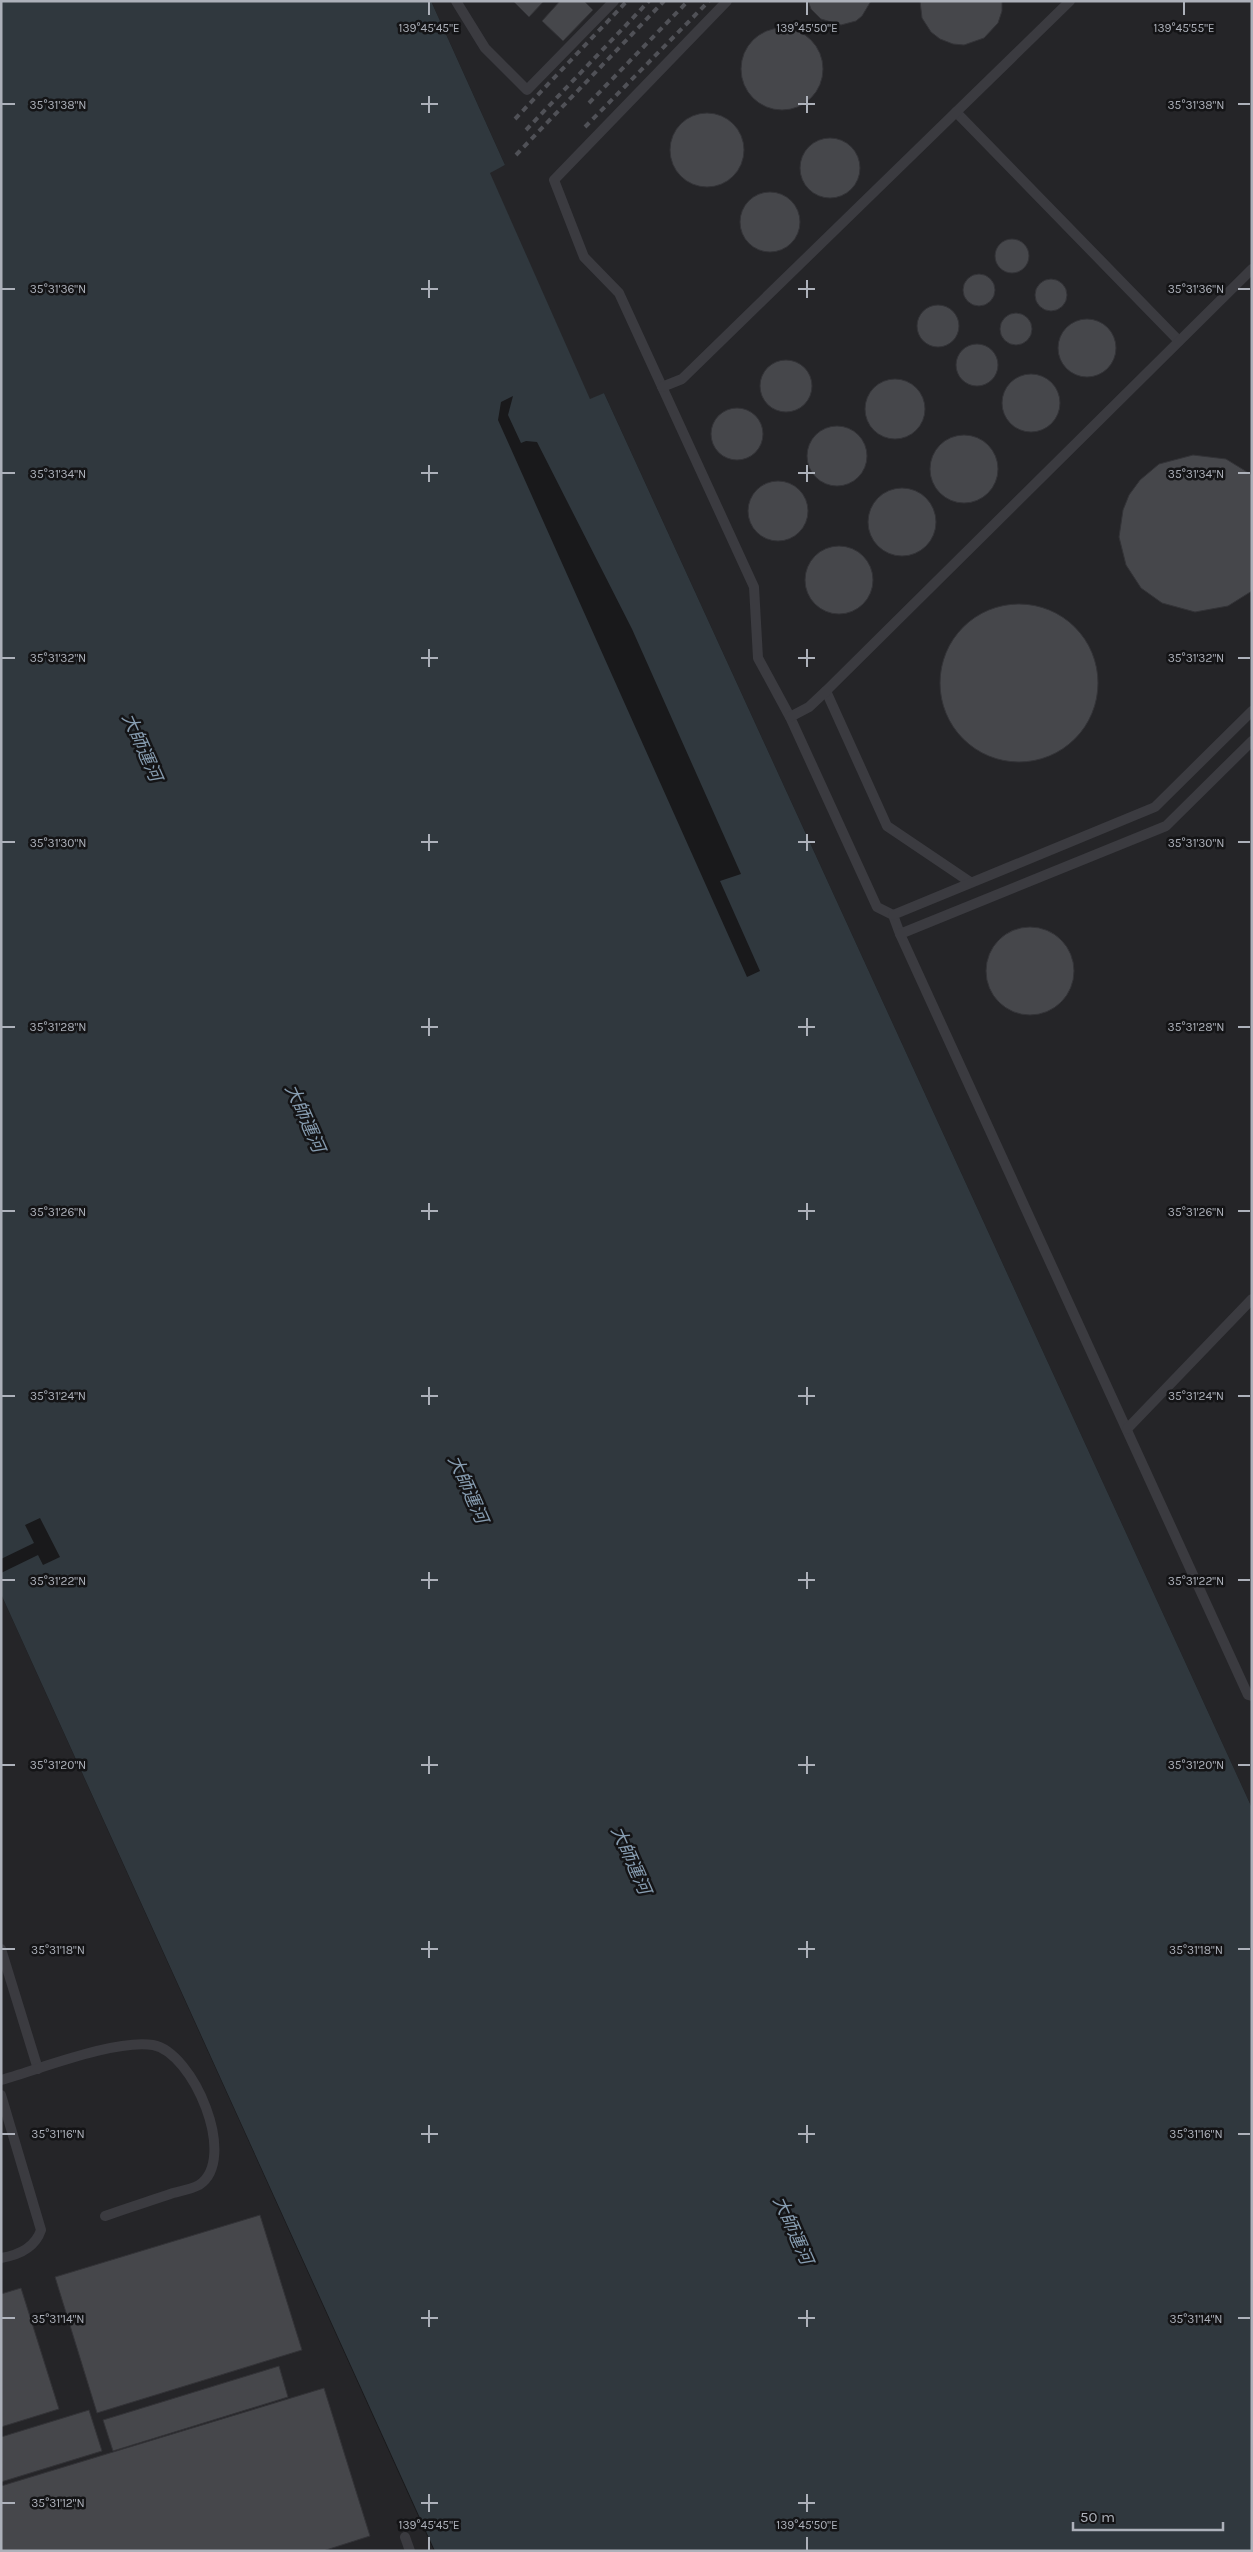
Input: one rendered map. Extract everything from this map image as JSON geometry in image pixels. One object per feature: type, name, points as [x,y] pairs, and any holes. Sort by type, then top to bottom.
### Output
[{"type":"lane","points":[[456,1],[485,48],[527,90],[614,1]]},
{"type":"lane","points":[[727,1],[554,180],[584,257],[619,293],[754,587],[758,658],[790,717],[877,907],[893,915],[1248,1695],[1252,1696]]},
{"type":"lane","points":[[662,387],[682,379],[1070,1]]},
{"type":"lane","points":[[956,112],[1179,341]]},
{"type":"lane","points":[[790,717],[809,707],[826,691],[1252,269]]},
{"type":"lane","points":[[826,691],[888,826],[970,882]]},
{"type":"lane","points":[[893,915],[1155,807],[1252,711]]},
{"type":"lane","points":[[900,934],[1166,826],[1252,741]]},
{"type":"lane","points":[[1127,1429],[1252,1299]]},
{"type":"lane","points":[[1,1949],[38,2069]]},
{"type":"lane","points":[[1,2080],[115,2046],[152,2045],[166,2051],[178,2061],[200,2094],[210,2116],[213,2144],[212,2168],[199,2184],[104,2216]]},
{"type":"lane","points":[[1,2095],[41,2230],[38,2240],[24,2251],[1,2258]]},
{"type":"lane","points":[[405,2537],[410,2551]]},
{"type":"shaded area","points":[[431,1],[1252,1],[1252,1808],[604,393],[590,400],[489,172],[505,165]]},
{"type":"shaded area","points":[[1,1594],[434,2551],[1,2551]]},
{"type":"water","name":"大師運河","points":[[1,1],[431,1],[505,165],[490,173],[590,399],[604,393],[1252,1808],[1252,2551],[435,2551],[1,1594]]},
{"type":"pier","points":[[513,396],[508,415],[521,443],[526,441],[537,442],[632,629],[741,874],[720,881],[760,971],[747,977],[498,420],[501,402]]},
{"type":"pier","points":[[40,1518],[60,1557],[43,1565],[38,1555],[1,1573],[1,1559],[34,1543],[25,1525]]},
{"type":"building","points":[[513,1],[544,1],[529,17]]},
{"type":"building","points":[[560,1],[584,1],[593,10],[563,41],[542,21]]},
{"type":"building","points":[[808,1],[871,1],[862,16],[856,21],[841,25],[821,19],[811,9]]},
{"type":"building","points":[[920,1],[1002,1],[1002,11],[998,23],[984,38],[964,45],[953,44],[940,39],[931,32],[922,18]]},
{"type":"building","points":[[782,28],[798,31],[811,40],[820,53],[823,69],[820,85],[811,98],[798,107],[782,110],[766,107],[753,98],[744,85],[741,69],[744,53],[753,40],[766,31]]},
{"type":"building","points":[[700,113],[714,113],[728,119],[738,129],[744,143],[744,157],[738,171],[728,181],[714,187],[700,187],[686,181],[676,171],[670,157],[670,143],[676,129],[686,119]]},
{"type":"building","points":[[830,138],[846,143],[851,147],[855,152],[860,168],[855,184],[851,189],[846,193],[830,198],[814,193],[809,189],[805,184],[800,168],[805,152],[809,147],[814,143]]},
{"type":"building","points":[[770,192],[786,197],[791,201],[795,206],[800,222],[795,238],[791,243],[786,247],[770,252],[754,247],[749,243],[745,238],[740,222],[745,206],[749,201],[754,197]]},
{"type":"building","points":[[1012,239],[1024,244],[1029,256],[1024,268],[1012,273],[1000,268],[995,256],[1000,244]]},
{"type":"building","points":[[979,274],[985,275],[990,279],[994,284],[994,296],[990,301],[985,305],[979,306],[973,305],[968,301],[964,296],[963,290],[964,284],[968,279],[973,275]]},
{"type":"building","points":[[1051,279],[1057,280],[1062,284],[1066,289],[1066,301],[1062,306],[1057,310],[1051,311],[1045,310],[1040,306],[1036,301],[1035,295],[1036,289],[1040,284],[1045,280]]},
{"type":"building","points":[[938,305],[953,311],[959,326],[953,341],[938,347],[923,341],[917,326],[923,311]]},
{"type":"building","points":[[1016,313],[1022,314],[1027,318],[1031,323],[1031,335],[1027,340],[1022,344],[1016,345],[1010,344],[1005,340],[1001,335],[1000,329],[1001,323],[1005,318],[1010,314]]},
{"type":"building","points":[[1087,319],[1103,324],[1111,332],[1116,348],[1111,364],[1103,372],[1087,377],[1071,372],[1063,364],[1058,348],[1063,332],[1071,324]]},
{"type":"building","points":[[977,344],[992,350],[998,365],[992,380],[977,386],[962,380],[956,365],[962,350]]},
{"type":"building","points":[[781,360],[791,360],[805,367],[812,381],[812,391],[805,405],[791,412],[781,412],[771,408],[764,401],[760,391],[760,381],[764,371],[771,364]]},
{"type":"building","points":[[1031,374],[1047,379],[1055,387],[1060,403],[1055,419],[1047,427],[1031,432],[1015,427],[1007,419],[1002,403],[1007,387],[1015,379]]},
{"type":"building","points":[[895,379],[911,384],[916,388],[920,393],[925,409],[920,425],[916,430],[911,434],[895,439],[879,434],[874,430],[870,425],[865,409],[870,393],[874,388],[879,384]]},
{"type":"building","points":[[737,408],[747,410],[755,416],[761,424],[763,434],[761,444],[755,452],[747,458],[737,460],[727,458],[719,452],[713,444],[711,434],[713,424],[719,416],[727,410]]},
{"type":"building","points":[[837,426],[853,431],[858,435],[862,440],[867,456],[862,472],[858,477],[853,481],[837,486],[821,481],[816,477],[812,472],[807,456],[812,440],[816,435],[821,431]]},
{"type":"building","points":[[964,435],[977,438],[988,445],[995,456],[998,469],[995,482],[988,493],[977,500],[964,503],[951,500],[940,493],[933,482],[930,469],[933,456],[940,445],[951,438]]},
{"type":"building","points":[[1193,455],[1226,459],[1252,475],[1252,591],[1228,606],[1195,612],[1162,603],[1141,588],[1126,565],[1119,537],[1123,510],[1129,495],[1140,480],[1159,464]]},
{"type":"building","points":[[778,481],[794,486],[799,490],[803,495],[808,511],[803,527],[799,532],[794,536],[778,541],[762,536],[757,532],[753,527],[748,511],[753,495],[757,490],[762,486]]},
{"type":"building","points":[[902,488],[915,491],[926,498],[933,509],[936,522],[933,535],[926,546],[915,553],[902,556],[889,553],[878,546],[871,535],[868,522],[871,509],[878,498],[889,491]]},
{"type":"building","points":[[839,546],[852,549],[863,556],[870,567],[873,580],[870,593],[863,604],[852,611],[839,614],[826,611],[815,604],[808,593],[805,580],[808,567],[815,556],[826,549]]},
{"type":"building","points":[[1019,604],[1049,610],[1075,627],[1092,653],[1098,683],[1092,713],[1075,739],[1049,756],[1019,762],[989,756],[963,739],[946,713],[940,683],[946,653],[963,627],[989,610]]},
{"type":"building","points":[[1030,927],[1047,930],[1061,940],[1071,954],[1074,971],[1071,988],[1061,1002],[1047,1012],[1030,1015],[1013,1012],[999,1002],[989,988],[986,971],[989,954],[999,940],[1013,930]]},
{"type":"building","points":[[260,2215],[302,2350],[97,2413],[55,2277]]},
{"type":"building","points":[[21,2288],[59,2409],[1,2427],[1,2294]]},
{"type":"building","points":[[279,2366],[288,2397],[113,2451],[103,2420]]},
{"type":"building","points":[[324,2388],[370,2536],[323,2551],[1,2551],[1,2486]]},
{"type":"building","points":[[89,2410],[102,2451],[1,2482],[1,2437]]},
{"type":"railway","points":[[515,119],[627,1]]},
{"type":"railway","points":[[526,130],[649,1]]},
{"type":"railway","points":[[516,155],[664,1]]},
{"type":"railway","points":[[589,103],[688,1]]},
{"type":"railway","points":[[585,127],[709,1]]}]
